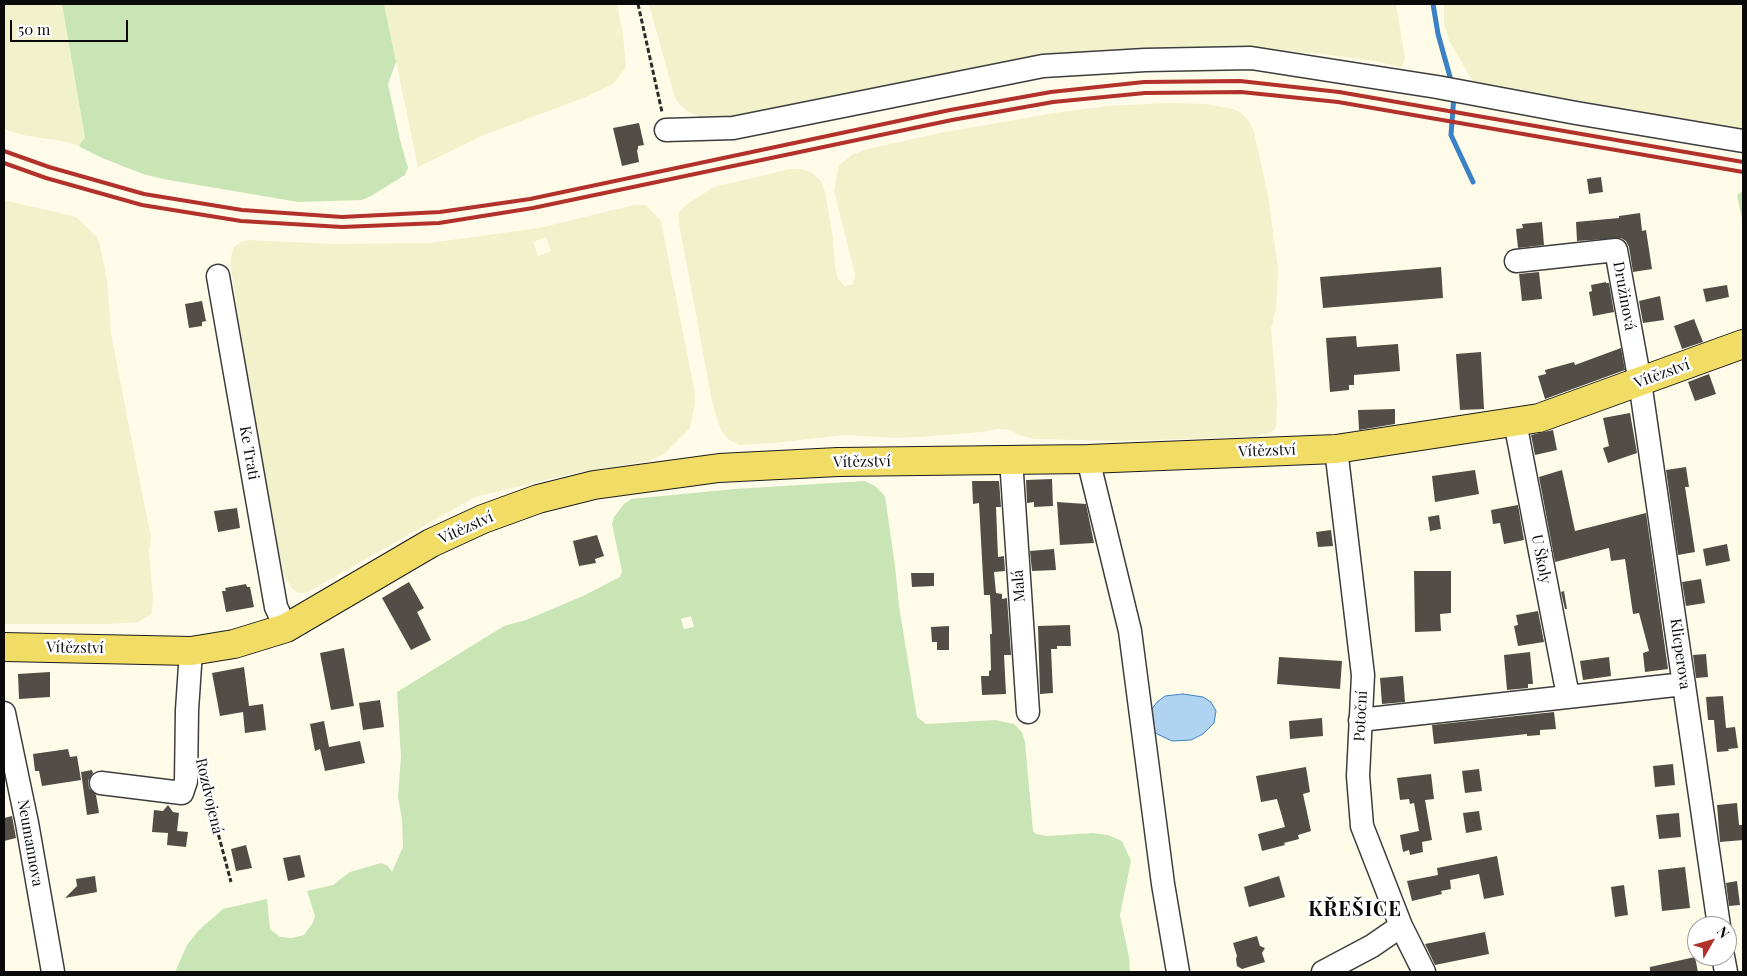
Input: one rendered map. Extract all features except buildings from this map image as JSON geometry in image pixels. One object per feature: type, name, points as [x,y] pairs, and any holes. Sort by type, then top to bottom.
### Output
[{"type":"main road","name":"Vítězství","points":[[4,647],[191,651],[234,644],[286,628],[431,543],[483,519],[538,499],[594,485],[719,468],[838,462],[1088,459],[1336,449],[1539,418],[1743,344]]},
{"type":"street","points":[[666,130],[733,128],[1042,66],[1136,60],[1251,58],[1437,87],[1576,114],[1743,140]]},
{"type":"street","name":"Družinová","points":[[1516,261],[1616,250],[1640,382]]},
{"type":"street","name":"Ke Trati","points":[[218,276],[276,607],[286,628]]},
{"type":"street","name":"Klicperova","points":[[1640,382],[1718,916]]},
{"type":"street","name":"U Školy","points":[[1515,422],[1568,696]]},
{"type":"street","name":"Potoční","points":[[1336,449],[1363,676],[1358,776],[1362,826],[1401,926],[1424,972]]},
{"type":"street","points":[[1088,459],[1130,631],[1163,884],[1178,972]]},
{"type":"street","name":"Malá","points":[[1011,460],[1028,712]]},
{"type":"street","name":"Rozdvojená","points":[[101,783],[182,793],[186,781],[187,710],[191,651]]},
{"type":"street","points":[[1360,720],[1684,684]]},
{"type":"street","name":"Neumannova","points":[[4,714],[27,823],[53,972]]},
{"type":"street","points":[[1324,972],[1372,946],[1401,926]]},
{"type":"path","points":[[638,4],[666,130]]},
{"type":"path","name":"Rozdvojená","points":[[204,775],[231,882]]},
{"type":"green space","points":[[4,4],[62,4],[85,139],[78,146],[67,142],[22,135],[4,129]]},
{"type":"green space","points":[[62,4],[384,4],[396,62],[388,84],[408,168],[405,175],[362,200],[298,202],[163,179],[143,174],[102,158],[79,145],[85,138]]},
{"type":"green space","points":[[384,4],[617,4],[623,35],[626,67],[614,83],[607,87],[581,99],[484,135],[418,167]]},
{"type":"green space","points":[[649,4],[1396,4],[1405,58],[1403,65],[1399,67],[1375,61],[1322,54],[1236,47],[743,116],[700,117],[687,111],[678,103],[674,95]]},
{"type":"green space","points":[[1444,4],[1743,4],[1743,134],[1488,90],[1473,82],[1449,40],[1444,23]]},
{"type":"green space","points":[[1167,103],[1207,104],[1233,109],[1240,112],[1249,121],[1254,132],[1268,195],[1278,269],[1276,310],[1271,328],[1277,400],[1276,425],[1275,429],[1270,433],[1252,437],[1117,441],[1034,439],[1019,435],[1010,430],[998,429],[982,432],[895,438],[846,435],[739,445],[729,440],[722,432],[712,401],[678,218],[680,211],[687,204],[714,187],[790,169],[802,169],[811,172],[821,181],[825,192],[833,238],[835,266],[838,279],[845,286],[853,284],[855,274],[834,190],[839,165],[852,155],[864,150],[940,133],[1054,113],[1107,106]]},
{"type":"green space","points":[[1743,191],[1743,223],[1737,195]]},
{"type":"green space","points":[[4,200],[76,217],[96,236],[100,245],[107,279],[111,334],[151,538],[149,552],[153,598],[152,609],[151,614],[138,622],[110,624],[4,624]]},
{"type":"green space","points":[[634,205],[646,205],[661,221],[694,388],[695,403],[690,428],[664,454],[648,461],[571,474],[475,497],[306,593],[298,593],[292,588],[285,577],[277,551],[260,459],[230,262],[233,248],[240,242],[248,240],[334,244],[429,243],[539,228]],"holes":[[[546,237],[551,251],[538,256],[533,242]]]},
{"type":"green space","points":[[865,481],[875,486],[885,496],[899,606],[917,717],[926,724],[995,720],[1014,724],[1022,732],[1025,742],[1033,831],[1036,834],[1047,836],[1093,833],[1108,835],[1122,841],[1131,861],[1120,915],[1129,957],[1130,972],[175,972],[187,945],[199,930],[223,909],[267,899],[270,929],[280,937],[292,938],[304,935],[315,916],[307,891],[333,885],[350,872],[381,863],[388,866],[392,872],[403,847],[402,819],[398,797],[401,757],[397,692],[504,626],[526,620],[583,596],[620,577],[622,571],[612,524],[614,517],[624,504],[631,499],[734,489]],"holes":[[[691,616],[694,627],[684,629],[681,619]]]},
{"type":"water","points":[[1183,694],[1203,697],[1211,702],[1216,711],[1214,723],[1203,734],[1191,740],[1172,741],[1153,732],[1147,716],[1157,702],[1165,696]]},
{"type":"waterway","points":[[1433,4],[1438,34],[1452,84]]},
{"type":"waterway","points":[[1454,95],[1451,135],[1473,182]]},
{"type":"railway","points":[[4,151],[49,167],[144,194],[242,210],[342,217],[440,212],[530,199],[950,110],[1051,92],[1144,82],[1240,81],[1339,92],[1743,162]]},
{"type":"railway","points":[[4,163],[46,178],[142,205],[241,221],[342,227],[439,223],[533,208],[952,120],[1053,102],[1145,93],[1241,92],[1338,102],[1743,172]]},
{"type":"district","name":"KŘEŠICE","points":[[1355,910]]}]
